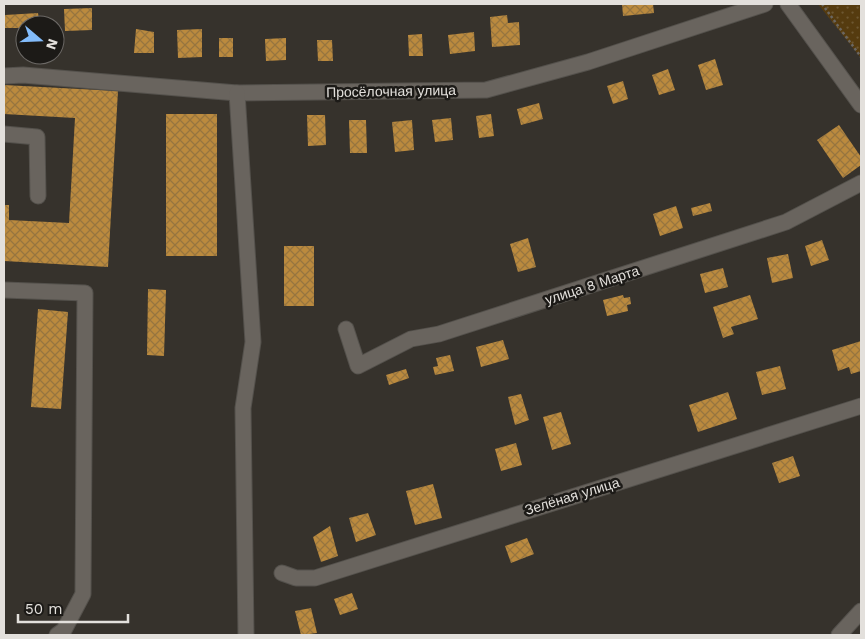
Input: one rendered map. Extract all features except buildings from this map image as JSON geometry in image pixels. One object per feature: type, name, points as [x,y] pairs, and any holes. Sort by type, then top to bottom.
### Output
[{"type":"street","name":"Просёлочная улица","points":[[4,76],[23,75],[237,93],[486,90],[588,62],[766,4]]},
{"type":"street","points":[[788,4],[861,105]]},
{"type":"street","points":[[237,93],[253,342],[243,408],[246,635]]},
{"type":"street","points":[[4,134],[37,137],[38,196]]},
{"type":"street","name":"улица 8 Марта","points":[[346,329],[358,366],[411,339],[439,334],[786,222],[861,183]]},
{"type":"street","points":[[4,290],[85,293],[84,594],[64,630],[57,635]]},
{"type":"street","name":"Зелёная улица","points":[[282,574],[296,578],[315,578],[861,406]]},
{"type":"street","points":[[839,635],[861,611]]},
{"type":"path","points":[[822,4],[861,57]]},
{"type":"shaded area","points":[[818,4],[861,4],[861,58]]}]
